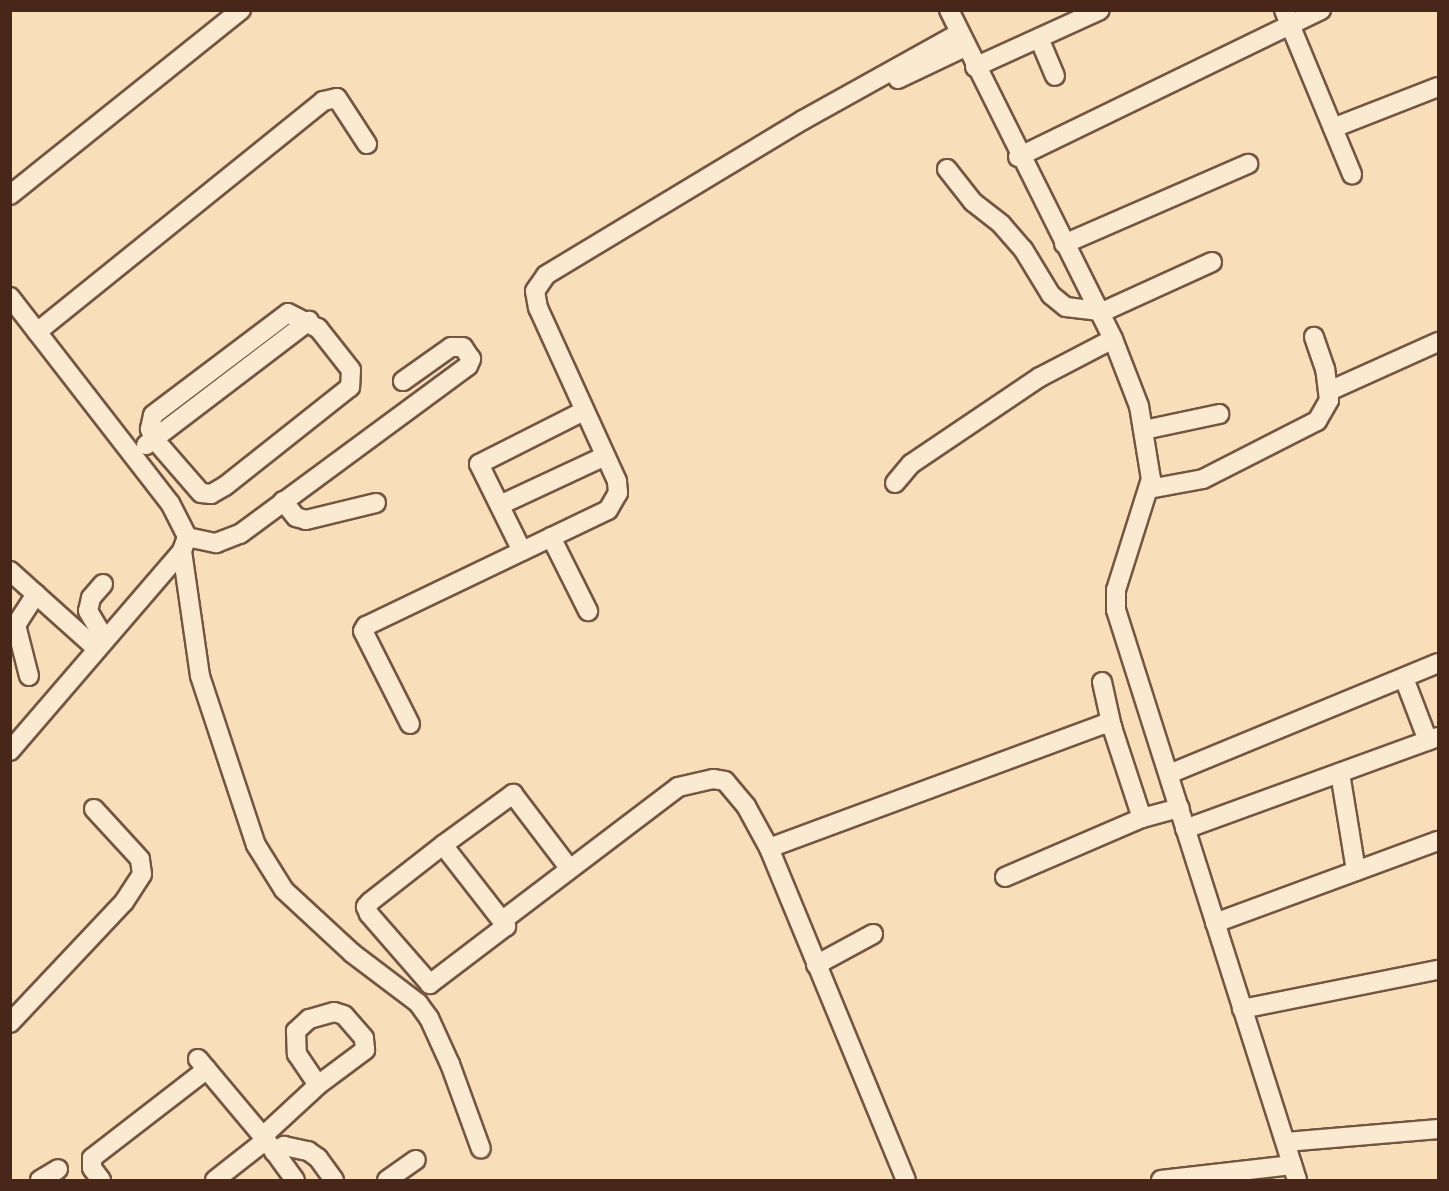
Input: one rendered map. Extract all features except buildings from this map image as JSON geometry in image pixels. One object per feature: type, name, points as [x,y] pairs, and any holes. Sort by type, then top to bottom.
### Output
[{"type":"street","points":[[10,195],[242,10]]},
{"type":"street","points":[[975,67],[1100,10]]},
{"type":"street","points":[[1018,157],[1246,47],[1286,18],[1321,10]]},
{"type":"street","points":[[952,12],[962,40],[1018,157],[1113,339],[1139,406],[1150,461],[1149,489],[1116,590],[1116,610],[1295,1173],[1161,1180]]},
{"type":"street","points":[[1286,18],[1352,174]]},
{"type":"street","points":[[1039,38],[1055,75]]},
{"type":"street","points":[[410,724],[363,630],[366,626],[608,510],[615,502],[616,481],[535,298],[535,291],[546,275],[803,120],[865,88],[879,76],[962,40]]},
{"type":"street","points":[[1333,128],[1438,87]]},
{"type":"street","points":[[37,332],[323,101],[337,98],[367,144]]},
{"type":"street","points":[[1064,244],[1248,164]]},
{"type":"street","points":[[947,169],[974,202],[1001,224],[1023,249],[1051,295],[1066,307],[1099,312],[1212,262]]},
{"type":"street","points":[[10,297],[178,515],[184,544],[201,676],[256,845],[284,890],[352,953],[418,1003],[429,1018],[450,1064],[481,1149]]},
{"type":"street","points":[[133,455],[154,439],[309,321],[351,370],[350,387],[342,396],[211,494],[193,487],[154,439]]},
{"type":"street","points":[[1149,489],[1203,479],[1290,437],[1325,412],[1329,391],[1314,338]]},
{"type":"street","points":[[895,483],[911,464],[1040,377],[1113,339]]},
{"type":"street","points":[[1329,391],[1438,342]]},
{"type":"street","points":[[10,751],[17,730],[101,644],[184,544],[225,542],[468,366],[471,359],[462,347],[451,347],[403,381]]},
{"type":"street","points":[[522,551],[479,464],[584,411]]},
{"type":"street","points":[[1144,430],[1219,414]]},
{"type":"street","points":[[500,505],[605,456]]},
{"type":"street","points":[[283,501],[296,517],[306,520],[376,503]]},
{"type":"street","points":[[551,537],[588,611]]},
{"type":"street","points":[[10,571],[101,644]]},
{"type":"street","points":[[101,644],[88,611],[92,598],[102,584]]},
{"type":"street","points":[[29,676],[16,625],[36,594]]},
{"type":"street","points":[[1169,774],[1438,663]]},
{"type":"street","points":[[1185,829],[1433,739],[1404,678]]},
{"type":"street","points":[[1102,682],[1113,727],[1142,818]]},
{"type":"street","points":[[769,848],[1098,725],[1113,727]]},
{"type":"street","points":[[1340,773],[1356,871]]},
{"type":"street","points":[[503,920],[678,788],[713,778],[725,781],[746,806],[769,848],[906,1180]]},
{"type":"street","points":[[443,845],[503,920],[504,930],[430,984],[369,914],[366,907],[370,902],[443,845],[513,794],[570,869]]},
{"type":"street","points":[[1005,877],[1142,818],[1180,808]]},
{"type":"street","points":[[10,1023],[124,902],[142,874],[140,859],[94,809]]},
{"type":"street","points":[[1215,923],[1438,841]]},
{"type":"street","points":[[816,964],[873,934]]},
{"type":"street","points":[[1242,1009],[1438,970]]},
{"type":"street","points":[[101,1180],[92,1168],[92,1158],[202,1064],[268,1143],[295,1180]]},
{"type":"street","points":[[214,1180],[268,1143],[318,1085]]},
{"type":"street","points":[[1286,1142],[1438,1129]]},
{"type":"street","points":[[268,1143],[308,1151],[318,1158],[334,1180]]},
{"type":"street","points":[[387,1180],[416,1160]]},
{"type":"street","points":[[40,1180],[58,1169]]}]
